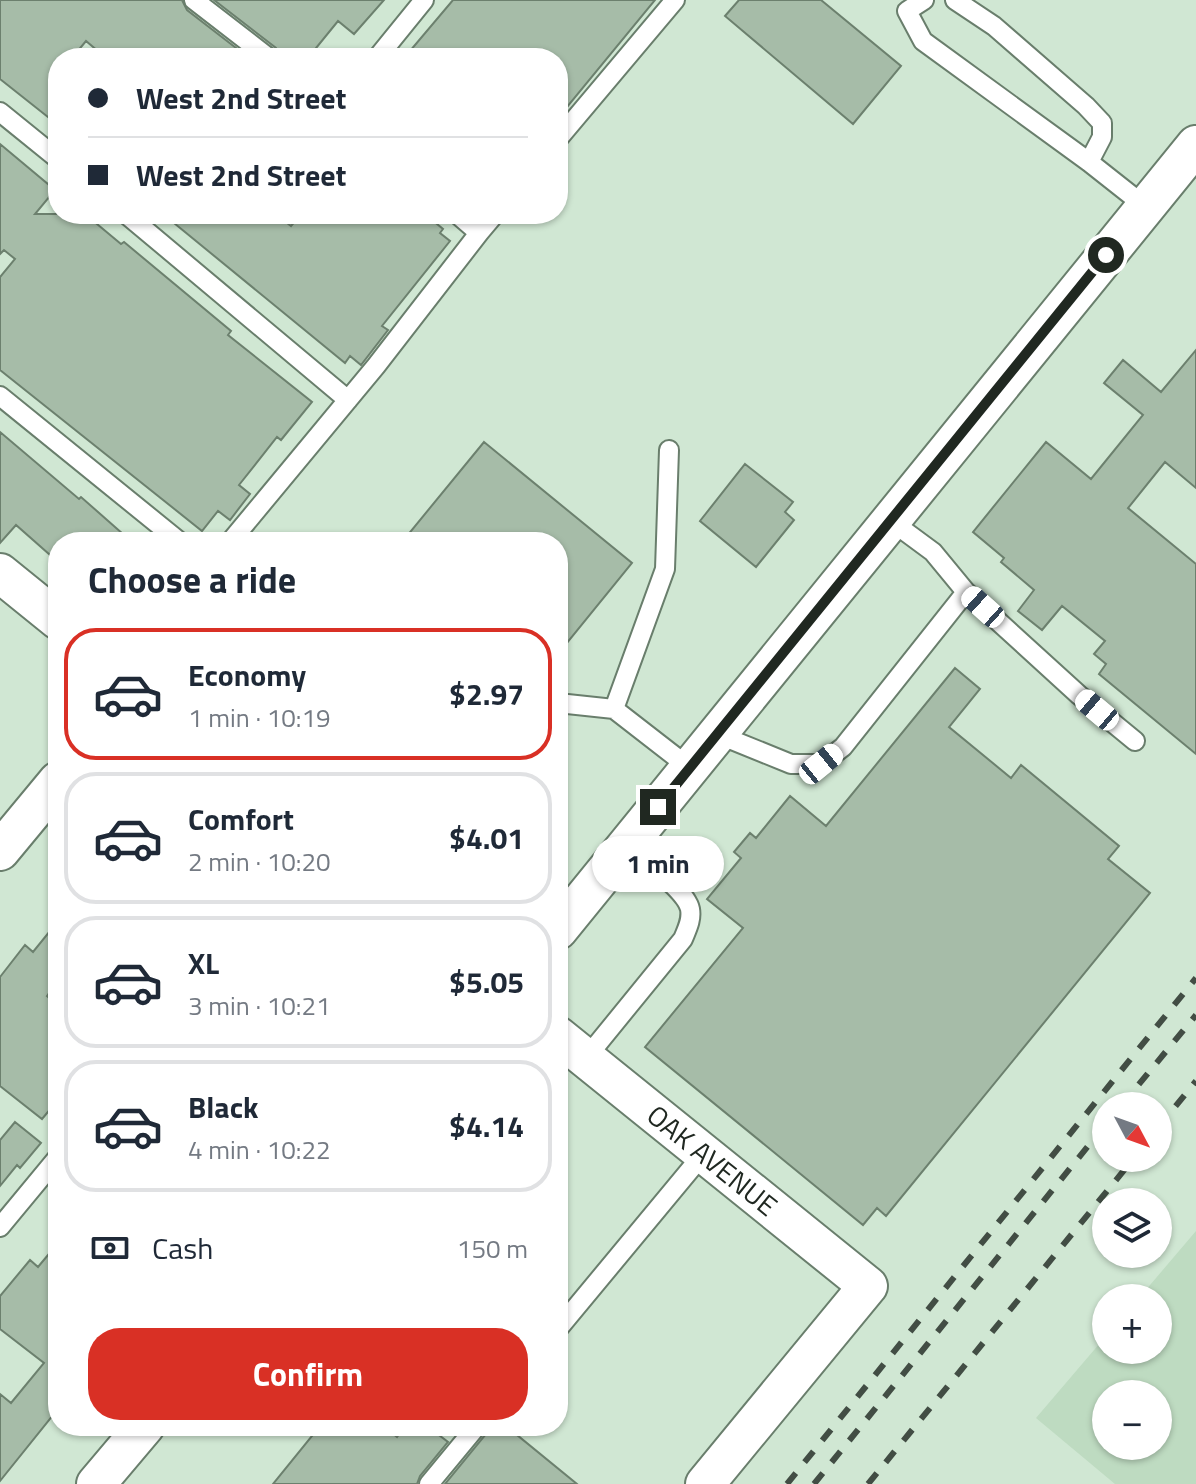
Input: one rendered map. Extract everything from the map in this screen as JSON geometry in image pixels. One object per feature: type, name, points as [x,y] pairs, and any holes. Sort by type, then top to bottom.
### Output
[{"type":"street","points":[[568,918],[1196,145]]},
{"type":"street","points":[[0,573],[48,612]]},
{"type":"street","points":[[0,851],[48,793]]},
{"type":"street","name":"OAK AVENUE","points":[[572,1047],[868,1286],[705,1484]]},
{"type":"street","points":[[96,1484],[137,1436]]},
{"type":"lane","points":[[194,0],[256,48]]},
{"type":"lane","points":[[385,48],[424,0]]},
{"type":"lane","points":[[568,127],[675,0]]},
{"type":"lane","points":[[924,0],[907,11],[923,41],[1146,207]]},
{"type":"lane","points":[[955,0],[994,26],[1102,123],[1102,137],[1089,162]]},
{"type":"lane","points":[[0,112],[48,151]]},
{"type":"lane","points":[[138,224],[348,400]]},
{"type":"lane","points":[[469,224],[479,233]]},
{"type":"lane","points":[[238,532],[348,400],[487,224]]},
{"type":"lane","points":[[0,396],[168,532]]},
{"type":"lane","points":[[614,709],[665,569],[669,450]]},
{"type":"lane","points":[[891,521],[933,552],[966,592],[1079,695],[1135,741]]},
{"type":"lane","points":[[717,734],[791,764],[821,764],[843,747],[966,592]]},
{"type":"lane","points":[[568,704],[614,709],[690,768]]},
{"type":"lane","points":[[572,1047],[683,939],[690,921],[689,905],[681,894],[627,845]]},
{"type":"lane","points":[[568,1317],[704,1153]]},
{"type":"lane","points":[[0,1227],[48,1169]]},
{"type":"lane","points":[[429,1484],[469,1436]]},
{"type":"shaded area","points":[[1196,1231],[1196,1484],[1115,1484],[1036,1418],[1092,1352],[1092,1364],[1172,1364],[1172,1284],[1151,1284],[1165,1268],[1172,1268],[1172,1259]]},
{"type":"building","points":[[0,0],[182,0],[187,10],[236,48],[94,48],[86,41],[80,48],[48,48],[48,117],[0,79]]},
{"type":"building","points":[[214,0],[384,0],[354,34],[338,21],[316,48],[276,48]]},
{"type":"building","points":[[453,0],[655,0],[568,106],[568,48],[412,48]]},
{"type":"building","points":[[739,0],[821,0],[901,66],[853,124],[725,16]]},
{"type":"building","points":[[0,144],[48,184],[48,198],[35,214],[48,214],[48,224],[97,224],[121,244],[124,242],[231,331],[228,335],[312,402],[281,440],[277,437],[239,485],[250,494],[230,520],[218,511],[202,531],[0,370],[0,277],[15,259],[4,250],[0,254]]},
{"type":"building","points":[[175,224],[437,224],[443,229],[440,233],[450,241],[382,326],[388,330],[361,365],[350,356],[345,363]]},
{"type":"building","points":[[1196,350],[1196,488],[1165,462],[1128,508],[1196,564],[1196,754],[1099,674],[1106,664],[1094,654],[1105,641],[1062,606],[1042,630],[1018,611],[1034,590],[1001,562],[1004,558],[973,532],[1046,442],[1091,479],[1143,415],[1104,383],[1123,360],[1161,392]]},
{"type":"building","points":[[0,432],[121,532],[48,532],[48,553],[16,525],[0,543]]},
{"type":"building","points":[[484,442],[632,563],[568,642],[568,532],[410,532]]},
{"type":"building","points":[[745,464],[793,502],[785,512],[794,520],[756,567],[700,521]]},
{"type":"building","points":[[955,668],[980,689],[949,727],[1011,778],[1021,765],[1119,846],[1108,859],[1150,893],[886,1216],[877,1208],[863,1225],[645,1047],[743,928],[707,899],[741,858],[734,852],[750,833],[756,838],[790,796],[826,826]]},
{"type":"building","points":[[48,933],[48,1112],[42,1119],[0,1086],[0,977],[25,945],[33,952]]},
{"type":"building","points":[[15,1122],[41,1143],[0,1186],[0,1140]]},
{"type":"building","points":[[48,1255],[48,1421],[0,1481],[0,1394],[11,1403],[44,1363],[0,1329],[0,1296],[30,1260],[38,1267]]},
{"type":"building","points":[[312,1436],[440,1436],[448,1442],[417,1484],[273,1484]]},
{"type":"building","points":[[484,1436],[518,1436],[577,1484],[445,1484]]},
{"type":"railway","points":[[787,1484],[1196,978]]},
{"type":"railway","points":[[1133,1092],[1196,1015]]},
{"type":"railway","points":[[1172,1111],[1196,1081]]},
{"type":"railway","points":[[814,1484],[1092,1141]]},
{"type":"railway","points":[[868,1484],[1123,1172]]},
{"type":"route","points":[[658,807],[1106,255]]}]
